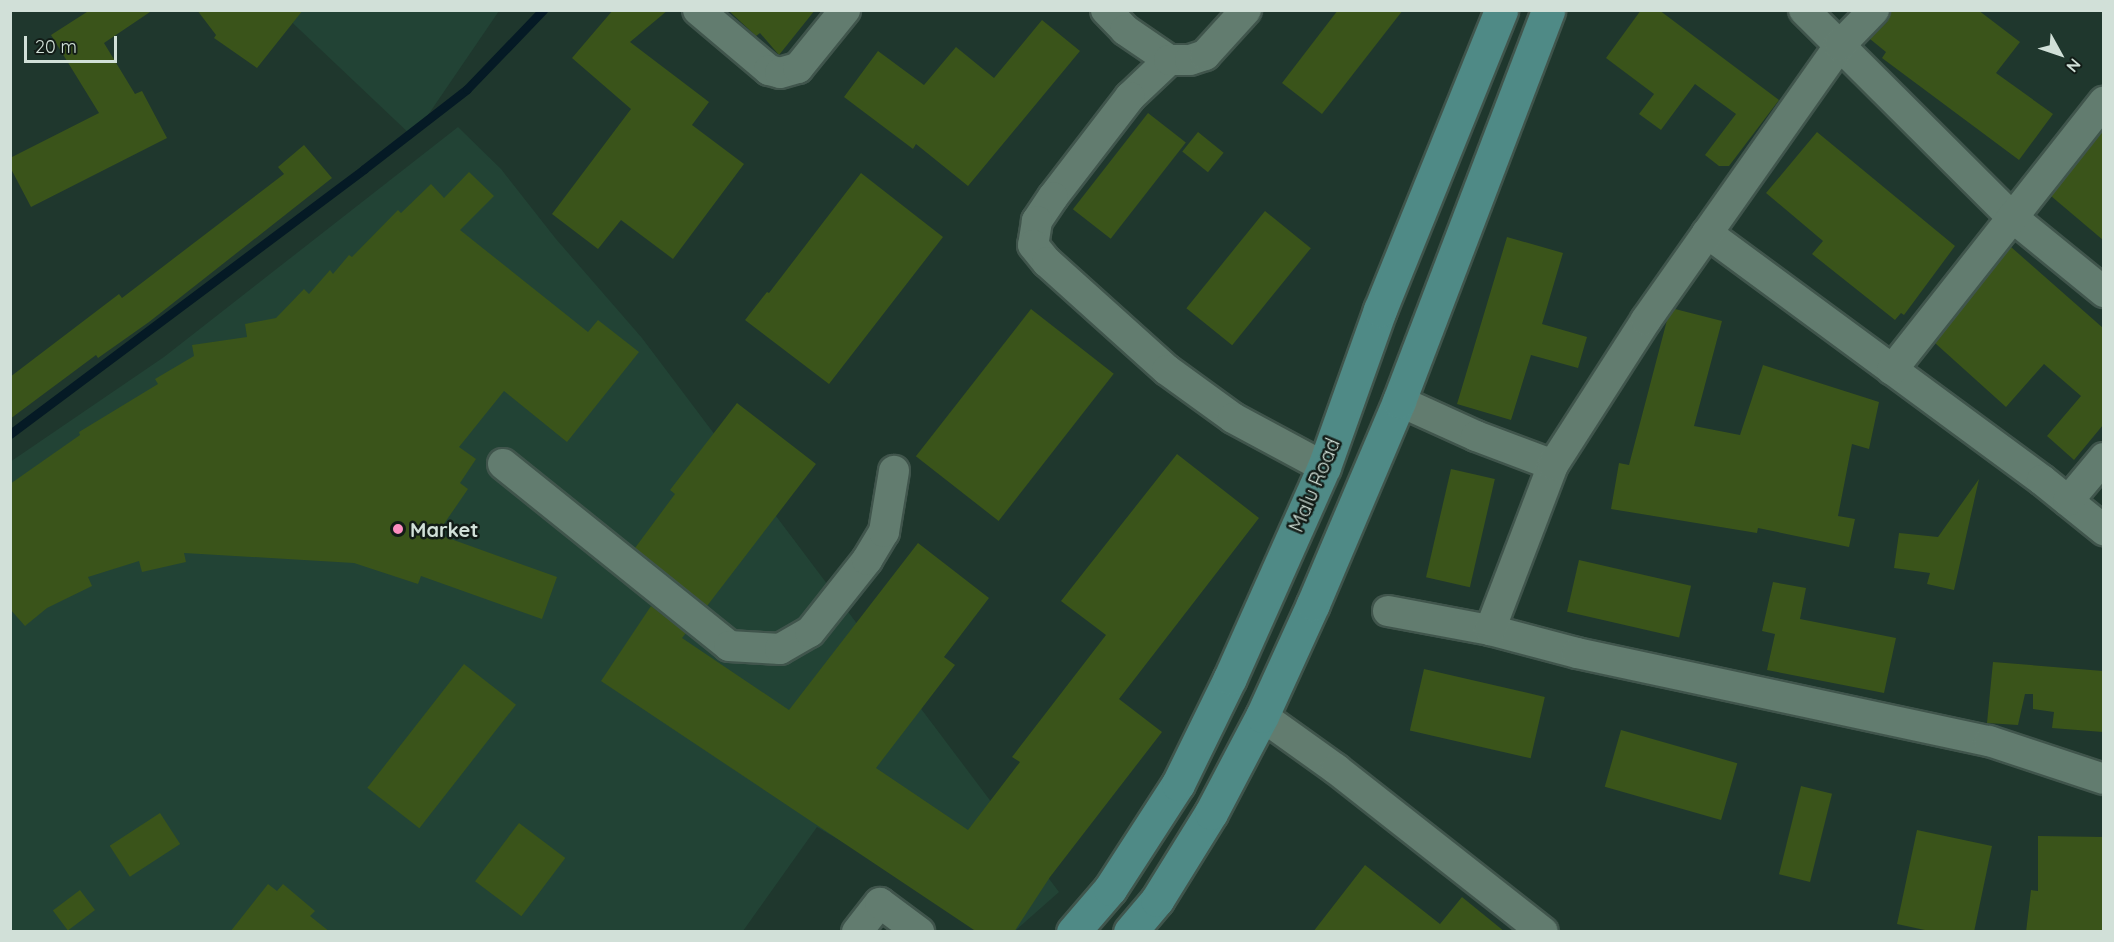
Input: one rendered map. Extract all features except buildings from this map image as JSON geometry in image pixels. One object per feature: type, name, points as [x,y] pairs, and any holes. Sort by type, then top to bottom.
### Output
[{"type":"main road","name":"Malu Road","points":[[1073,932],[1110,889],[1179,784],[1230,678],[1324,467],[1380,310],[1501,10]]},
{"type":"main road","points":[[1130,932],[1157,900],[1205,823],[1262,716],[1313,604],[1399,401],[1548,10]]},
{"type":"main road","points":[[1380,310],[1428,324]]},
{"type":"street","points":[[698,10],[770,70],[780,74],[798,68],[845,10]]},
{"type":"street","points":[[1106,10],[1125,30],[1169,60],[1190,60],[1205,55],[1246,10]]},
{"type":"street","points":[[1804,10],[2012,217],[2103,292]]},
{"type":"street","points":[[1490,630],[1553,465],[1647,320],[1707,233],[1840,45],[1874,10]]},
{"type":"street","points":[[1169,60],[1130,98],[1053,197],[1037,221],[1033,245],[1047,262],[1167,370],[1233,418],[1324,467]]},
{"type":"street","points":[[1892,370],[2103,102]]},
{"type":"street","points":[[1707,233],[2068,501],[2103,530]]},
{"type":"street","points":[[1399,401],[1476,436],[1553,465]]},
{"type":"street","points":[[2068,501],[2103,458]]},
{"type":"street","points":[[503,464],[729,646],[780,649],[810,632],[867,560],[884,532],[894,471]]},
{"type":"street","points":[[1388,611],[1490,630],[1588,655],[1989,741],[2103,779]]},
{"type":"street","points":[[1262,716],[1336,769],[1543,932]]},
{"type":"street","points":[[857,932],[880,903],[919,932]]},
{"type":"shaded area","points":[[280,11],[499,11],[413,137]]},
{"type":"shaded area","points":[[458,127],[501,169],[556,239],[642,338],[1059,892],[1015,931],[995,931],[817,827],[743,931],[11,931],[10,462],[164,357]]},
{"type":"waterway","points":[[10,434],[467,89],[543,10]]},
{"type":"place","name":"Market","points":[[398,529]]}]
